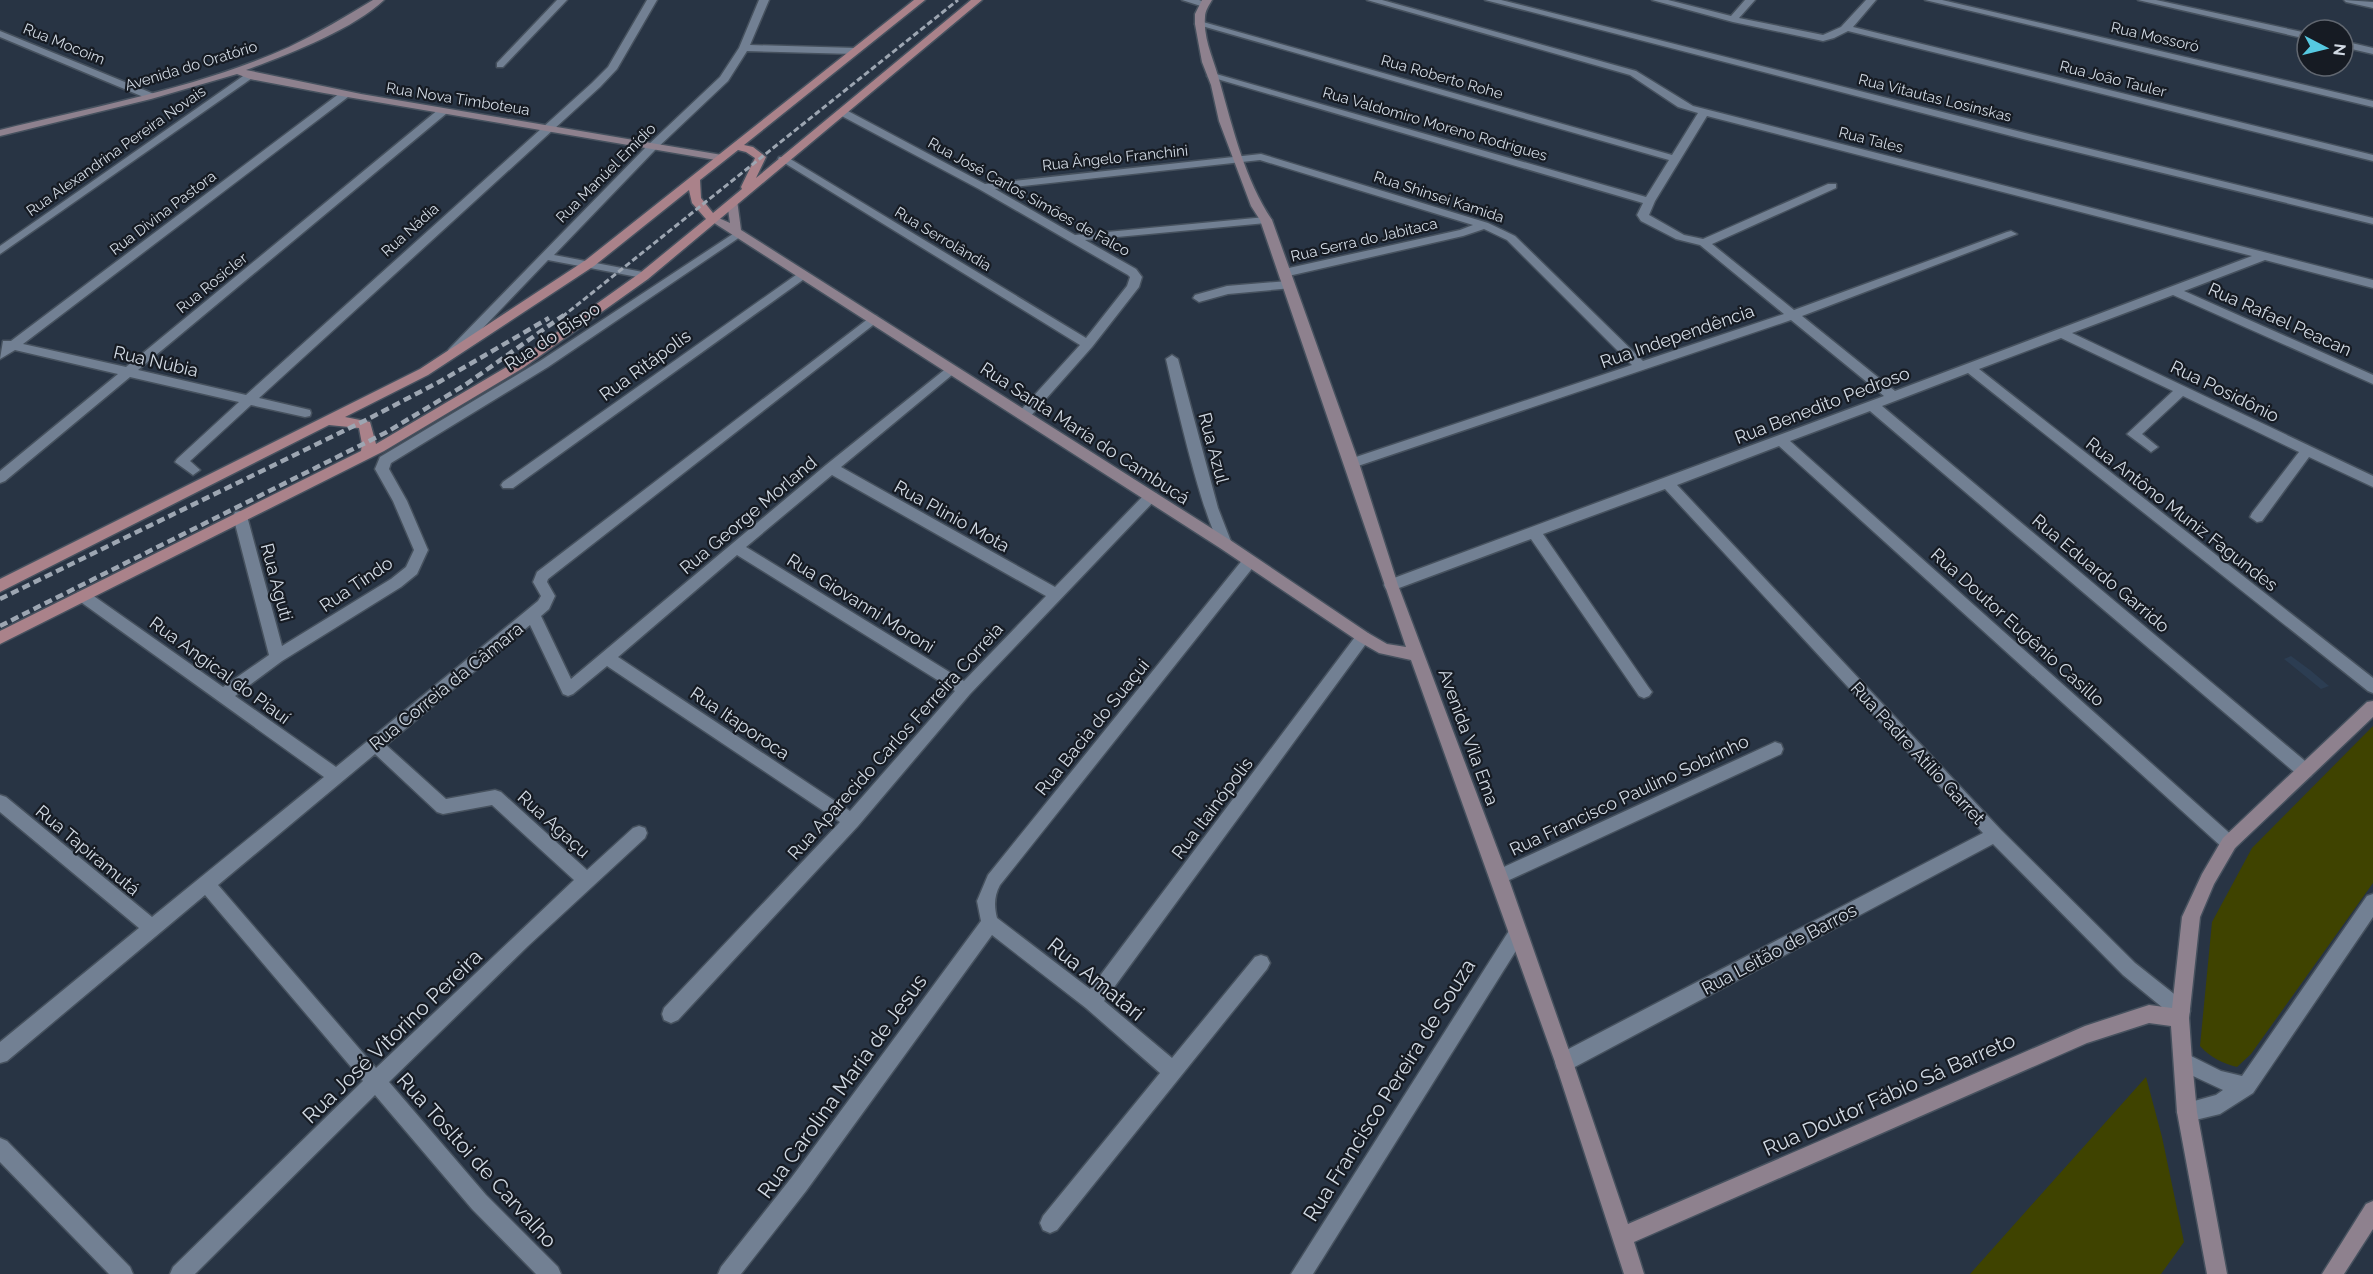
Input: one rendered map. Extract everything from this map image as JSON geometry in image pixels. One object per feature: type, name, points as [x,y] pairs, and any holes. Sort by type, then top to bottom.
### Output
[{"type":"main road","name":"Avenida do Oratório","points":[[0,133],[150,96],[237,70],[331,31],[379,0]]},
{"type":"main road","points":[[3,582],[327,422],[424,372],[451,355],[590,263],[920,0]]},
{"type":"main road","points":[[0,638],[367,454],[519,365],[644,276],[977,0]]},
{"type":"main road","name":"Avenida Vila Ema","points":[[1206,2],[1200,24],[1207,62],[1219,102],[1245,160],[1257,206],[1265,217],[1352,463],[1392,585],[1499,877],[1634,1274]]},
{"type":"main road","name":"Rua Nova Timboteua","points":[[237,70],[250,76],[344,95],[676,153],[722,158]]},
{"type":"main road","points":[[736,147],[749,149],[761,157],[737,199],[738,232]]},
{"type":"main road","points":[[676,153],[696,166],[695,202],[701,210],[714,219]]},
{"type":"main road","name":"Rua Santa María do Cambucá","points":[[714,219],[738,232],[1225,544],[1363,637],[1384,649],[1418,655]]},
{"type":"main road","points":[[327,422],[356,422],[365,425],[369,444],[367,454]]},
{"type":"main road","points":[[2217,1274],[2187,1113],[2183,1061],[2180,1014],[2191,916],[2208,879],[2229,843],[2373,707]]},
{"type":"main road","name":"Rua Doutor Fábio Sá Barreto","points":[[1621,1237],[2085,1035],[2149,1014],[2180,1014]]},
{"type":"main road","points":[[2332,1274],[2373,1211]]},
{"type":"street","points":[[500,65],[562,0]]},
{"type":"street","name":"Rua Nádia","points":[[193,470],[182,462],[185,458],[612,69],[652,0]]},
{"type":"street","name":"Rua Manúel Emídio","points":[[451,355],[544,256],[651,148],[724,79],[744,48],[764,0]]},
{"type":"street","points":[[1186,0],[1206,2]]},
{"type":"street","name":"Rua Tales","points":[[1372,0],[1633,73],[1649,80],[1677,103],[1704,112],[2373,284]]},
{"type":"street","name":"Rua Vitautas Losinskas","points":[[1490,0],[2019,135],[2373,221]]},
{"type":"street","points":[[1657,0],[1732,20],[1823,38],[1832,37],[1846,28],[1871,0]]},
{"type":"street","points":[[1732,20],[1750,0]]},
{"type":"street","name":"Rua Mossoró","points":[[1930,0],[2373,104]]},
{"type":"street","points":[[2143,0],[2295,33]]},
{"type":"street","points":[[2349,0],[2373,5]]},
{"type":"street","name":"Rua Roberto Rohe","points":[[1200,24],[1676,159]]},
{"type":"street","name":"Rua João Tauler","points":[[1846,28],[2373,158]]},
{"type":"street","name":"Rua Mocoim","points":[[0,34],[150,96]]},
{"type":"street","points":[[2355,47],[2373,51]]},
{"type":"street","points":[[744,48],[855,51]]},
{"type":"street","name":"Rua Alexandrina Pereira Novais","points":[[0,251],[250,76]]},
{"type":"street","name":"Rua Valdomiro Moreno Rodrigues","points":[[1214,81],[1649,201]]},
{"type":"street","name":"Rua Divina Pastora","points":[[0,355],[6,344],[344,95]]},
{"type":"street","name":"Rua Rosicler","points":[[0,478],[443,111]]},
{"type":"street","name":"Rua José Carlos Simões de Falco","points":[[842,112],[1074,238],[1136,277],[1133,287],[1088,344],[1024,415]]},
{"type":"street","points":[[1704,112],[1649,201],[1643,215],[1647,221],[1668,231],[1704,243],[1894,397]]},
{"type":"street","name":"Rua Shinsei Kamida","points":[[1245,160],[1261,157],[1484,225],[1511,238],[1642,367]]},
{"type":"street","name":"Rua Serrolândia","points":[[783,159],[1088,344]]},
{"type":"street","name":"Rua Ângelo Franchini","points":[[983,187],[1245,160]]},
{"type":"street","points":[[1704,243],[1832,186]]},
{"type":"street","points":[[1074,238],[1265,217]]},
{"type":"street","name":"Rua Serra do Jabitaca","points":[[1286,279],[1463,233],[1484,225]]},
{"type":"street","name":"Rua do Bispo","points":[[382,465],[390,456],[544,364],[738,232]]},
{"type":"street","name":"Rua Independência","points":[[1352,463],[1793,315],[2011,234]]},
{"type":"street","points":[[544,256],[562,261],[590,263],[644,276]]},
{"type":"street","name":"Rua Benedito Pedroso","points":[[1392,585],[2264,256]]},
{"type":"street","name":"Rua Ritápolis","points":[[508,485],[803,274]]},
{"type":"street","points":[[1200,298],[1227,290],[1286,279]]},
{"type":"street","name":"Rua Rafael Peacan","points":[[2173,290],[2373,380]]},
{"type":"street","name":"Rua Correia da Câmara","points":[[0,1054],[533,614],[548,596],[540,582],[542,576],[873,319]]},
{"type":"street","name":"Rua Posidônio","points":[[2061,333],[2373,482]]},
{"type":"street","name":"Rua Núbia","points":[[6,344],[305,413]]},
{"type":"street","name":"Rua Azul","points":[[1172,359],[1211,508],[1225,544]]},
{"type":"street","name":"Rua Antôno Muniz Fagundes","points":[[1969,368],[2373,687]]},
{"type":"street","name":"Rua George Morland","points":[[533,614],[568,690],[831,468],[952,370]]},
{"type":"street","points":[[2151,447],[2134,434],[2181,391]]},
{"type":"street","name":"Rua Eduardo Garrido","points":[[1872,405],[2305,771]]},
{"type":"street","name":"Rua Doutor Eugênio Casillo","points":[[1781,440],[2229,843]]},
{"type":"street","points":[[2257,517],[2307,451]]},
{"type":"street","name":"Rua Tindo","points":[[224,695],[277,657],[396,583],[412,570],[421,550],[382,465]]},
{"type":"street","name":"Rua Plinio Mota","points":[[831,468],[1056,595]]},
{"type":"street","name":"Rua Padre Atílio Garret","points":[[1667,483],[1995,835],[2129,969],[2180,1014]]},
{"type":"street","name":"Rua Aparecido Carlos Ferreira Correia","points":[[670,1014],[852,821],[965,690],[1151,497]]},
{"type":"street","name":"Rua Aguti","points":[[240,516],[277,657]]},
{"type":"street","points":[[1534,533],[1644,692]]},
{"type":"street","name":"Rua Giovanni Moroni","points":[[736,548],[965,690]]},
{"type":"street","name":"Rua Bacia do Suaçui","points":[[990,923],[984,905],[987,892],[994,880],[1249,562]]},
{"type":"street","name":"Rua Angical do Piauí","points":[[83,596],[335,776]]},
{"type":"street","name":"Rua Itainópolis","points":[[1092,1002],[1363,637]]},
{"type":"street","name":"Rua Itaporoca","points":[[606,657],[852,821]]},
{"type":"street","name":"Rua Agaçu","points":[[375,744],[443,807],[495,797],[586,880]]},
{"type":"street","name":"Rua Francisco Paulino Sobrinho","points":[[1499,877],[1775,749]]},
{"type":"street","name":"Rua Tapiramutá","points":[[0,802],[152,928]]},
{"type":"street","name":"Rua José Vitorino Pereira","points":[[180,1274],[586,880],[639,833]]},
{"type":"street","name":"Rua Leitão de Barros","points":[[1563,1062],[1995,835]]},
{"type":"street","name":"Rua Tosltoi de Carvalho","points":[[206,883],[479,1202],[551,1274]]},
{"type":"street","points":[[2187,1113],[2220,1104],[2246,1086],[2373,902]]},
{"type":"street","name":"Rua Amatari","points":[[990,923],[1092,1002],[1173,1072]]},
{"type":"street","name":"Rua Carolina Maria de Jesus","points":[[728,1274],[799,1184],[990,923]]},
{"type":"street","name":"Rua Francisco Pereira de Souza","points":[[1301,1274],[1518,932]]},
{"type":"street","points":[[1050,1223],[1261,963]]},
{"type":"street","points":[[2183,1061],[2219,1080],[2246,1086]]},
{"type":"street","points":[[0,1148],[123,1274]]},
{"type":"shaded area","points":[[2291,656],[2329,686],[2321,689],[2284,659]]},
{"type":"shaded area","points":[[2373,726],[2373,883],[2251,1054],[2237,1067],[2222,1062],[2200,1046],[2212,922],[2252,848]]},
{"type":"shaded area","points":[[2146,1077],[2162,1137],[2184,1242],[2161,1274],[1970,1274]]},
{"type":"railway","points":[[562,317],[958,0]]},
{"type":"railway","points":[[0,626],[387,432],[465,385],[564,315]]},
{"type":"railway","points":[[0,599],[368,419],[439,382],[549,318]]}]
